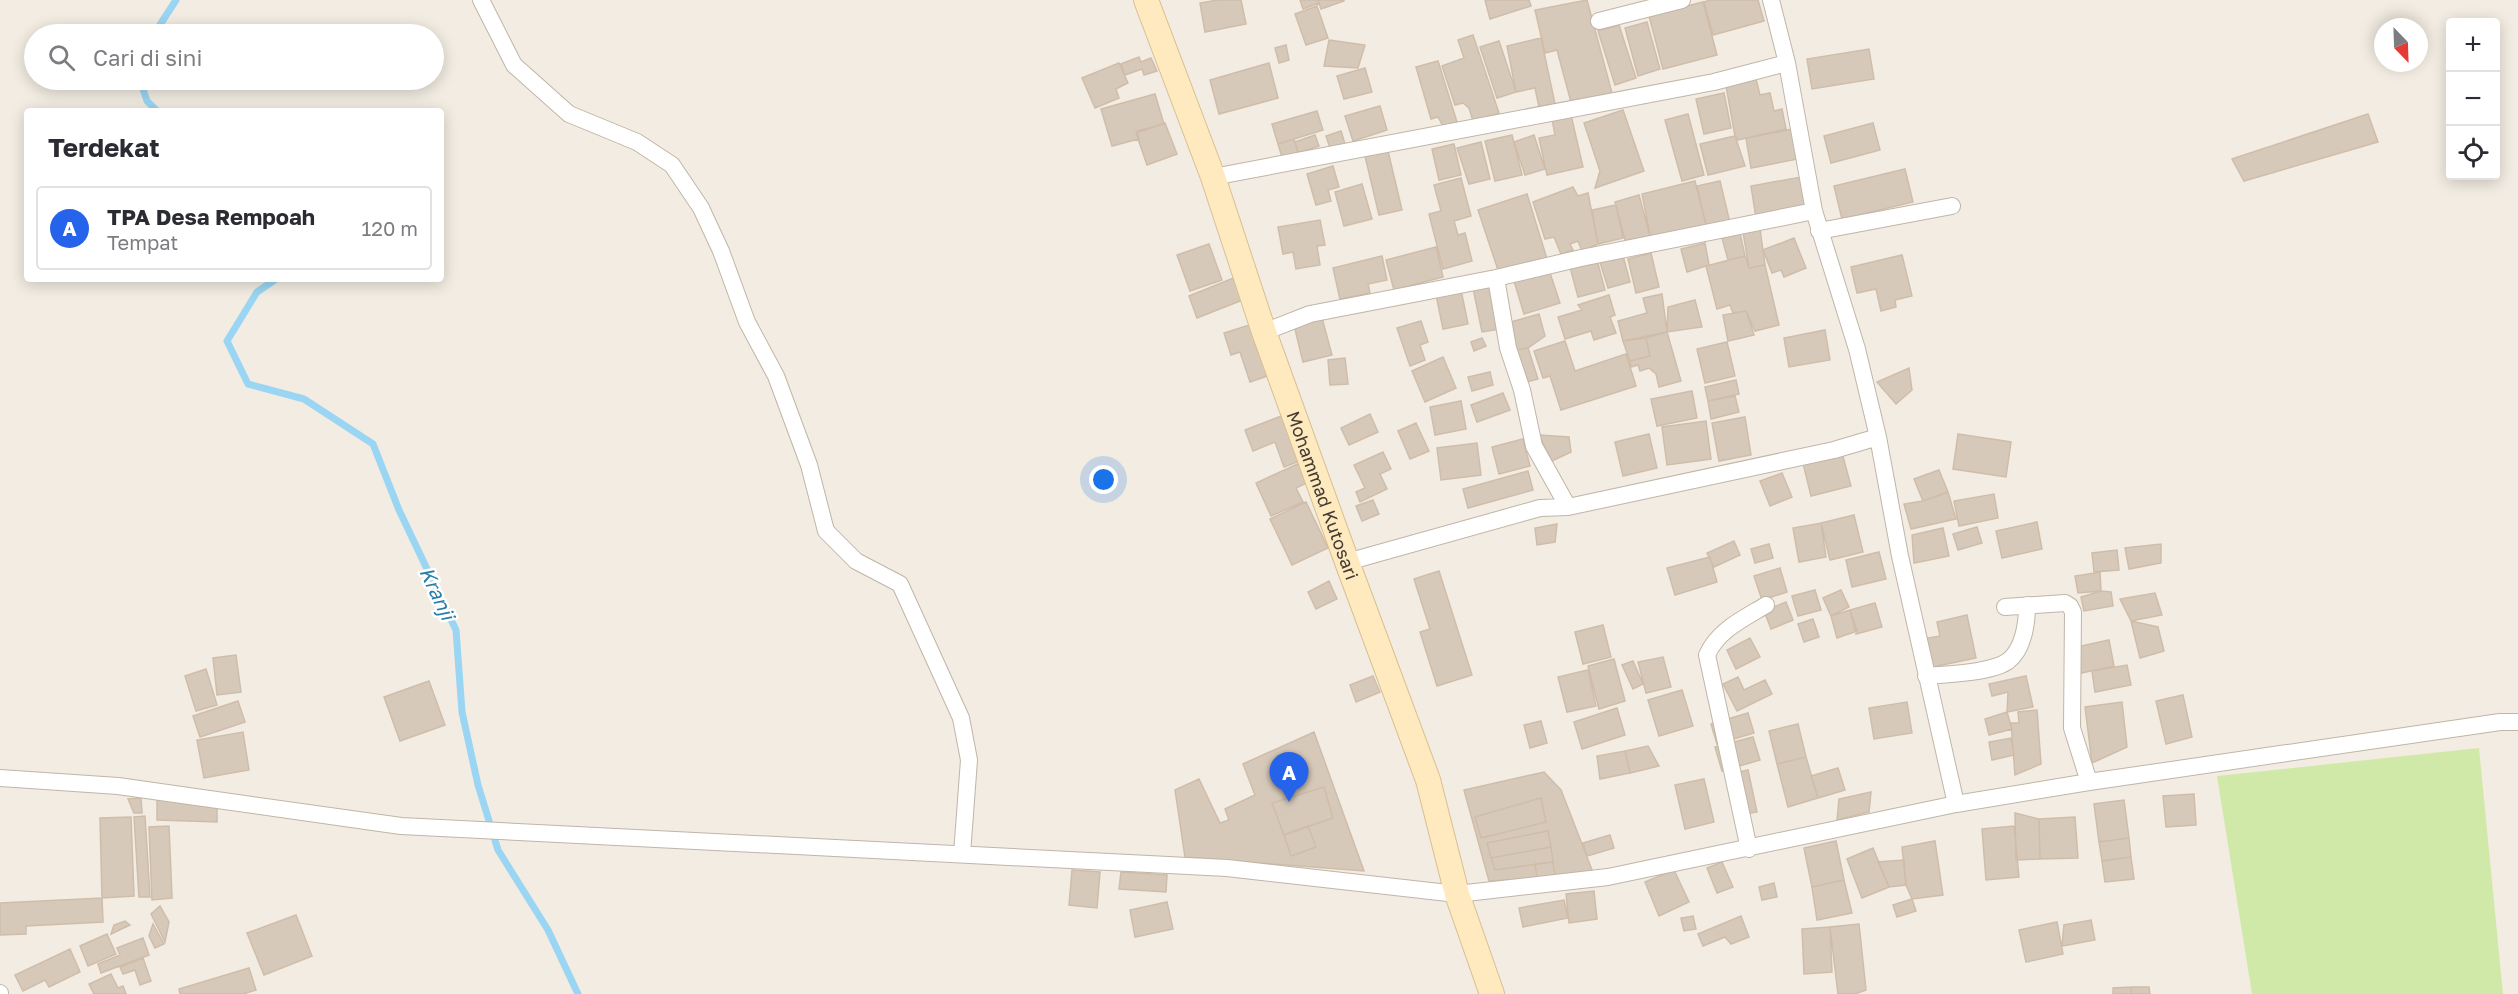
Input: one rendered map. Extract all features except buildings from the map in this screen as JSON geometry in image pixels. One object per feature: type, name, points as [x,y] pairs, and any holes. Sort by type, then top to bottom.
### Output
[{"type":"street","points":[[481,0],[514,65],[569,114],[636,142],[672,165],[701,208],[721,251],[747,322],[776,376],[809,465],[826,531],[856,561],[900,584],[960,718],[969,760],[962,854]]},
{"type":"street","name":"Mohammad Kutosari","points":[[1146,0],[1213,177],[1264,332],[1428,780],[1457,894],[1492,994]]},
{"type":"street","points":[[1599,21],[1682,0]]},
{"type":"street","points":[[1771,0],[1787,63],[1814,211],[1857,349],[1878,437],[1900,556],[1956,804]]},
{"type":"street","points":[[1213,177],[1714,82],[1787,63]]},
{"type":"street","points":[[1819,231],[1952,206]]},
{"type":"street","points":[[1264,332],[1310,314],[1496,278],[1581,258],[1814,211]]},
{"type":"street","points":[[1496,278],[1508,348],[1522,390],[1534,446],[1568,507]]},
{"type":"street","points":[[1347,562],[1540,508],[1568,507],[1834,450],[1878,437]]},
{"type":"street","points":[[2005,607],[2065,603],[2073,612],[2072,728],[2089,782]]},
{"type":"street","points":[[1749,849],[1707,655],[1712,642],[1722,632],[1766,605]]},
{"type":"street","points":[[1926,676],[1982,670],[2008,661],[2021,642],[2027,619],[2027,605]]},
{"type":"street","points":[[0,778],[118,786],[401,826],[1227,868],[1457,894],[1608,877],[1956,804],[2089,782],[2500,722],[2518,722]]},
{"type":"green space","points":[[2479,748],[2503,994],[2252,994],[2217,776]]},
{"type":"waterway","name":"Kranji","points":[[160,24],[176,0]]},
{"type":"waterway","name":"Kranji","points":[[143,90],[147,101],[154,108]]},
{"type":"waterway","name":"Kranji","points":[[272,282],[257,292],[227,341],[248,384],[304,399],[373,444],[399,510],[456,630],[462,712],[478,785],[498,850],[548,930],[578,994]]},
{"type":"place","name":"TPA Desa Rempoah","points":[[1289,802]]}]
